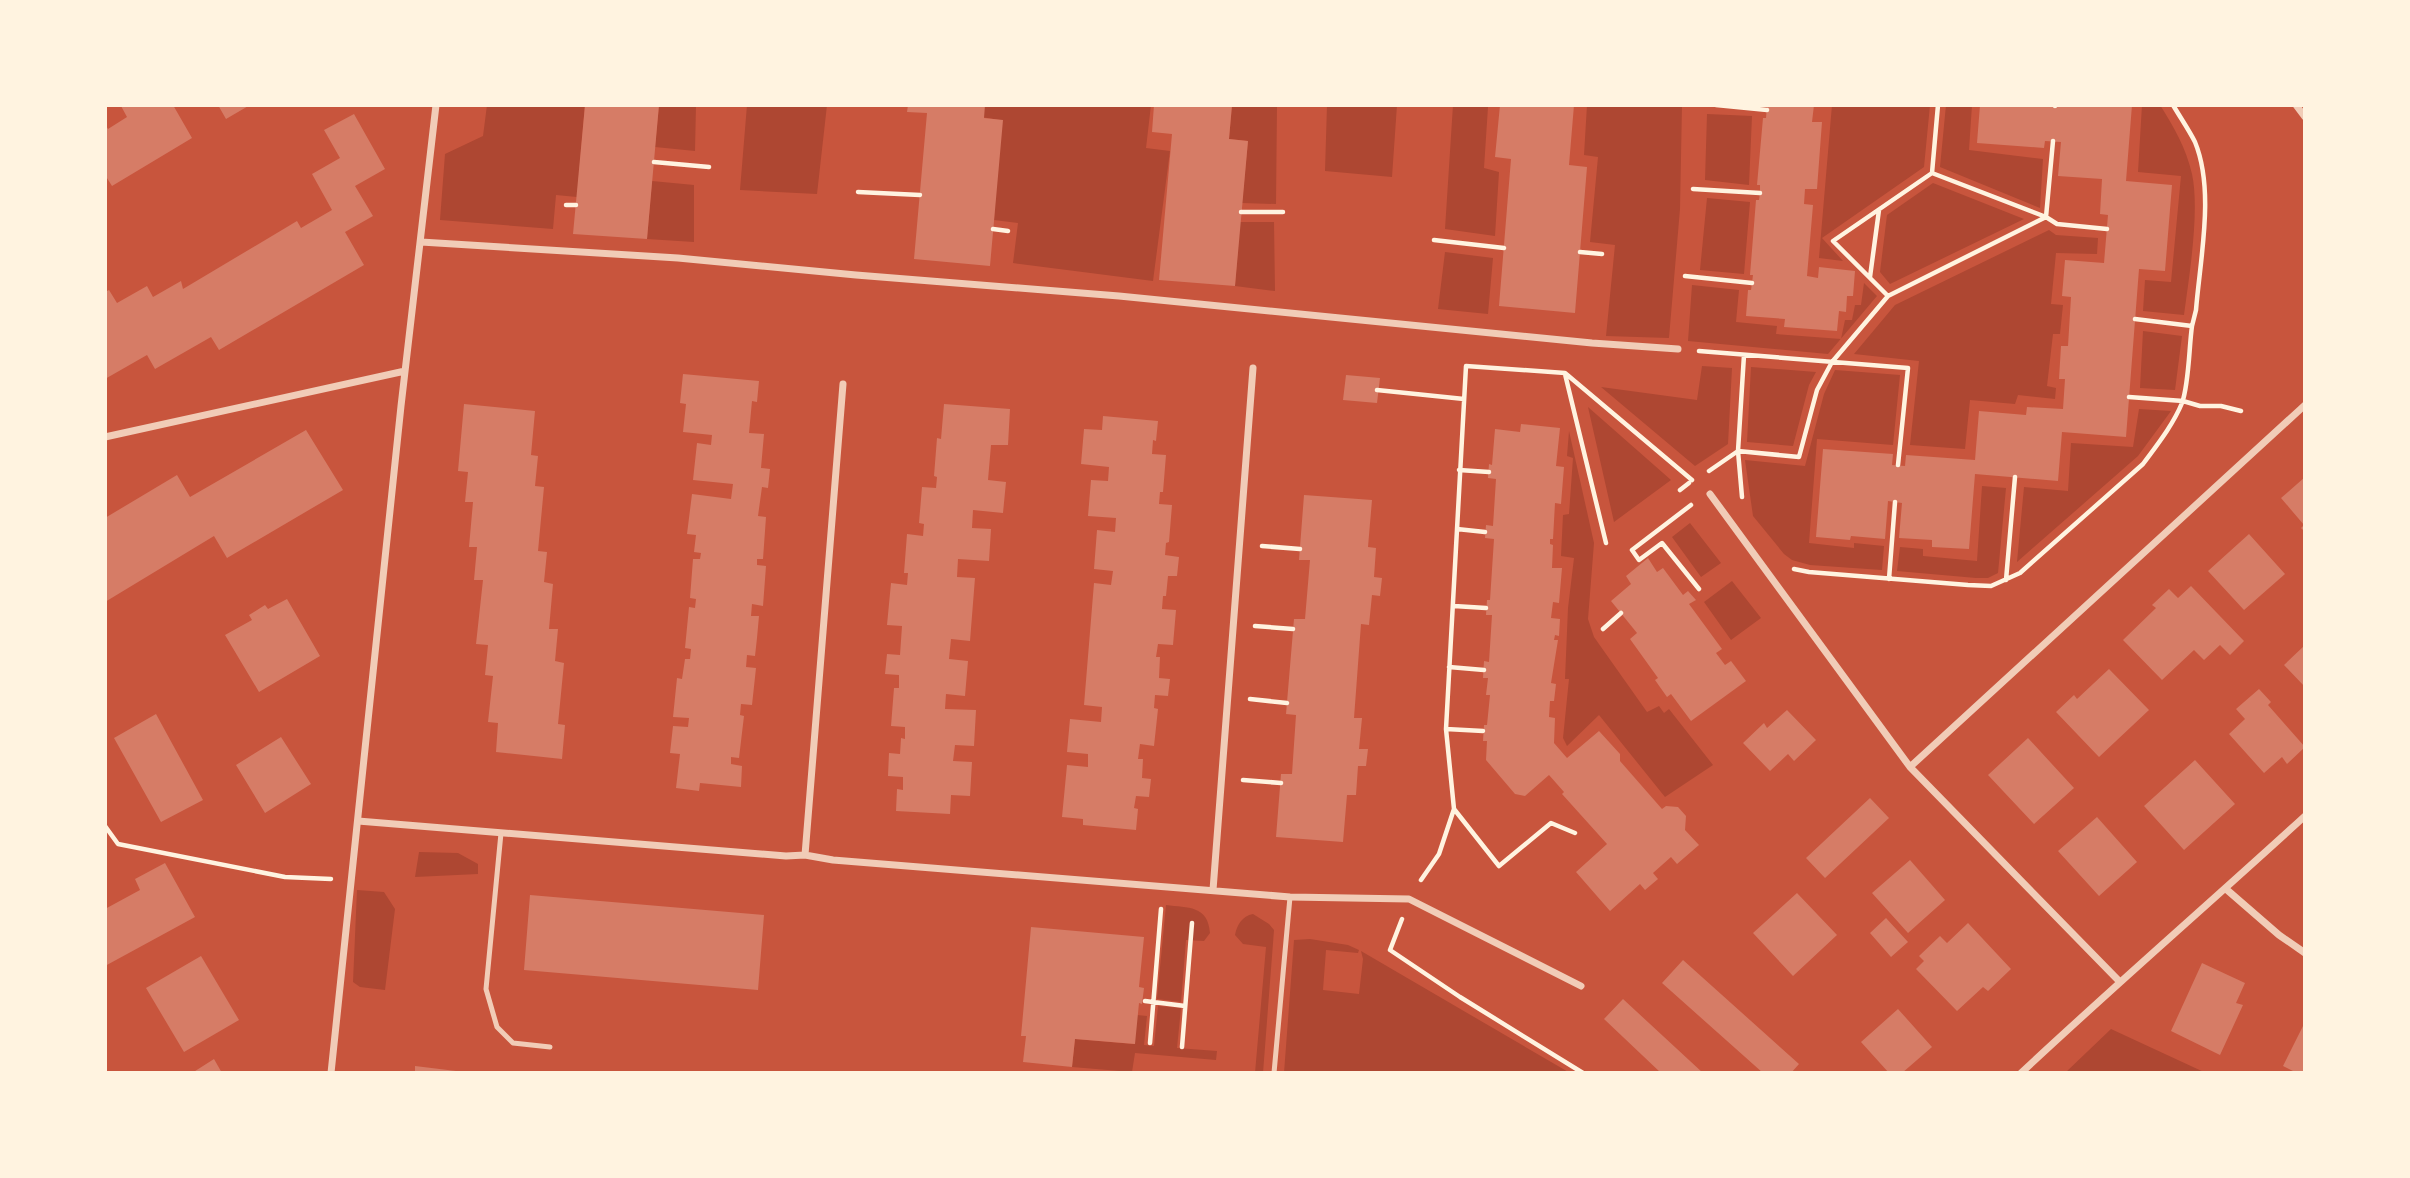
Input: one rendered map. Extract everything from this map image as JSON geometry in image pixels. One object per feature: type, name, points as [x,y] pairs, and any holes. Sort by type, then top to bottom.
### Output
[{"type":"street","points":[[331,1073],[405,371],[436,105]]},
{"type":"street","points":[[2296,105],[2305,117]]},
{"type":"street","points":[[421,242],[698,260],[1119,296],[1592,343],[1678,349]]},
{"type":"street","points":[[1213,890],[1253,368]]},
{"type":"street","points":[[105,437],[405,371]]},
{"type":"street","points":[[805,855],[843,384]]},
{"type":"street","points":[[1910,767],[2305,405]]},
{"type":"street","points":[[1710,494],[1910,767],[2119,981]]},
{"type":"street","points":[[2021,1073],[2119,981],[2226,889],[2305,816]]},
{"type":"street","points":[[358,821],[786,856],[805,855],[833,860],[1290,897],[1409,899],[1581,986]]},
{"type":"street","points":[[2226,889],[2279,935],[2305,953]]},
{"type":"lane","points":[[502,832],[486,989],[497,1027],[513,1043],[550,1047]]},
{"type":"lane","points":[[1274,1073],[1290,897]]},
{"type":"path","points":[[1716,105],[1767,110]]},
{"type":"path","points":[[1932,173],[1938,105]]},
{"type":"path","points":[[1809,572],[1991,586],[2020,573],[2143,464],[2173,422],[2183,401],[2196,310],[2205,204],[2202,170],[2195,142],[2172,105]]},
{"type":"path","points":[[2046,217],[2053,141]]},
{"type":"path","points":[[654,162],[709,167]]},
{"type":"path","points":[[1888,296],[1833,241],[1932,173]]},
{"type":"path","points":[[1932,173],[2046,217],[2057,224],[2107,229]]},
{"type":"path","points":[[1693,189],[1760,193]]},
{"type":"path","points":[[858,192],[919,195]]},
{"type":"path","points":[[566,205],[576,205]]},
{"type":"path","points":[[1870,278],[1880,209]]},
{"type":"path","points":[[1241,212],[1283,212]]},
{"type":"path","points":[[1679,490],[1738,451],[1799,457],[1817,390],[1832,362],[1888,296],[2046,217]]},
{"type":"path","points":[[993,229],[1008,231]]},
{"type":"path","points":[[1434,240],[1504,248]]},
{"type":"path","points":[[1580,252],[1602,254]]},
{"type":"path","points":[[1685,276],[1752,283]]},
{"type":"path","points":[[2135,319],[2192,326]]},
{"type":"path","points":[[1678,349],[1908,368],[1898,465]]},
{"type":"path","points":[[1738,451],[1744,355]]},
{"type":"path","points":[[1583,1073],[1390,950],[1409,899],[1439,854],[1454,809],[1446,729],[1466,366],[1565,373],[1693,481]]},
{"type":"path","points":[[1565,373],[1606,543]]},
{"type":"path","points":[[1377,390],[1464,399]]},
{"type":"path","points":[[2129,397],[2221,405],[2241,411]]},
{"type":"path","points":[[1459,470],[1489,472]]},
{"type":"path","points":[[2006,580],[2015,477]]},
{"type":"path","points":[[1889,579],[1895,502]]},
{"type":"path","points":[[1691,505],[1632,550],[1639,560],[1662,543],[1699,589]]},
{"type":"path","points":[[1457,529],[1485,531]]},
{"type":"path","points":[[1281,548],[1300,549]]},
{"type":"path","points":[[1454,606],[1486,608]]},
{"type":"path","points":[[1604,629],[1621,613]]},
{"type":"path","points":[[1272,627],[1293,629]]},
{"type":"path","points":[[1449,667],[1484,670]]},
{"type":"path","points":[[1269,701],[1287,703]]},
{"type":"path","points":[[1446,729],[1483,731]]},
{"type":"path","points":[[1260,782],[1280,783]]},
{"type":"path","points":[[1454,809],[1499,866],[1550,823],[1575,833]]},
{"type":"path","points":[[105,826],[118,844],[285,877],[352,880]]},
{"type":"path","points":[[1150,1043],[1163,887]]},
{"type":"path","points":[[1182,1047],[1192,923]]},
{"type":"path","points":[[1145,1001],[1185,1006]]},
{"type":"shaded area","points":[[487,105],[585,105],[577,197],[556,195],[553,229],[440,220],[445,154],[483,136]]},
{"type":"shaded area","points":[[659,105],[696,105],[695,151],[655,147]]},
{"type":"shaded area","points":[[747,105],[827,105],[817,194],[740,190]]},
{"type":"shaded area","points":[[983,105],[1151,105],[1146,148],[1170,151],[1153,281],[1013,263],[1018,223],[994,220],[1000,120],[981,117]]},
{"type":"shaded area","points":[[1232,105],[1277,105],[1276,204],[1242,203],[1248,141],[1229,139]]},
{"type":"shaded area","points":[[1327,105],[1397,105],[1392,177],[1325,171]]},
{"type":"shaded area","points":[[1453,105],[1488,107],[1484,168],[1499,172],[1495,236],[1445,229]]},
{"type":"shaded area","points":[[1587,105],[1682,105],[1680,209],[1669,338],[1606,336],[1615,245],[1590,242],[1598,157],[1584,155]]},
{"type":"shaded area","points":[[1832,105],[1930,105],[1924,167],[1822,238],[1843,261],[1819,258]]},
{"type":"shaded area","points":[[1946,105],[1972,105],[1969,150],[2043,159],[2040,208],[1940,167]]},
{"type":"shaded area","points":[[2142,105],[2160,105],[2179,138],[2192,174],[2194,225],[2184,315],[2143,311],[2145,280],[2171,282],[2181,176],[2138,172]]},
{"type":"shaded area","points":[[1707,114],[1752,116],[1749,185],[1705,180]]},
{"type":"shaded area","points":[[652,181],[694,185],[694,242],[647,239]]},
{"type":"shaded area","points":[[1933,183],[2024,219],[1890,284],[1880,272],[1887,215]]},
{"type":"shaded area","points":[[1707,198],[1750,202],[1744,274],[1700,270]]},
{"type":"shaded area","points":[[1240,222],[1274,222],[1275,291],[1235,286]]},
{"type":"shaded area","points":[[2049,230],[2056,235],[2098,238],[2097,254],[2056,253],[2051,304],[2063,305],[2060,334],[2053,334],[2047,386],[2056,388],[2055,399],[2018,395],[2015,404],[1970,400],[1965,449],[1910,445],[1919,361],[1854,354],[1895,305]]},
{"type":"shaded area","points":[[1445,252],[1493,258],[1488,314],[1438,309]]},
{"type":"shaded area","points":[[1864,283],[1877,296],[1841,338],[1845,320],[1852,320],[1855,305],[1861,305]]},
{"type":"shaded area","points":[[1692,285],[1739,290],[1736,322],[1777,326],[1776,334],[1841,339],[1828,354],[1688,341]]},
{"type":"shaded area","points":[[2143,331],[2182,336],[2175,390],[2140,388]]},
{"type":"shaded area","points":[[1702,366],[1732,368],[1728,444],[1695,466],[1601,387],[1697,400]]},
{"type":"shaded area","points":[[1751,367],[1816,372],[1809,385],[1793,446],[1747,442]]},
{"type":"shaded area","points":[[1835,370],[1900,375],[1893,445],[1817,439],[1809,543],[1854,548],[1854,543],[1884,546],[1882,570],[1810,565],[1792,560],[1753,516],[1745,460],[1805,466],[1824,394]]},
{"type":"shaded area","points":[[1588,407],[1671,480],[1614,522]]},
{"type":"shaded area","points":[[2139,409],[2171,411],[2138,456],[2017,562],[2024,487],[2068,491],[2071,443],[2133,447]]},
{"type":"shaded area","points":[[1569,431],[1594,543],[1588,619],[1594,637],[1647,712],[1659,706],[1664,713],[1669,709],[1713,765],[1665,797],[1599,715],[1567,746],[1563,738],[1569,679],[1565,679],[1568,608],[1574,558],[1561,556],[1563,515],[1569,514],[1573,458],[1567,456]]},
{"type":"shaded area","points":[[1982,486],[2006,488],[1998,573],[1988,578],[1976,578],[1897,571],[1900,547],[1923,549],[1923,556],[1977,561]]},
{"type":"shaded area","points":[[1690,523],[1721,563],[1701,577],[1672,537]]},
{"type":"shaded area","points":[[1732,581],[1761,618],[1731,640],[1704,602]]},
{"type":"shaded area","points":[[419,852],[458,853],[478,864],[478,874],[415,877]]},
{"type":"shaded area","points":[[357,890],[384,892],[395,909],[385,990],[360,987],[353,982]]},
{"type":"shaded area","points":[[1166,905],[1189,908],[1201,913],[1210,933],[1204,941],[1186,940],[1181,1002],[1157,999]]},
{"type":"shaded area","points":[[1253,914],[1274,930],[1263,1073],[1255,1073],[1266,947],[1243,944],[1235,935],[1241,922]]},
{"type":"shaded area","points":[[1310,939],[1348,945],[1359,950],[1358,953],[1326,950],[1323,990],[1359,994],[1363,959],[1361,951],[1570,1073],[1284,1073],[1294,940]]},
{"type":"shaded area","points":[[1158,1006],[1181,1008],[1177,1048],[1217,1051],[1216,1060],[1135,1053],[1132,1072],[1072,1067],[1075,1039],[1134,1044],[1137,1015],[1147,1016],[1144,1045],[1154,1046]]},
{"type":"shaded area","points":[[2111,1029],[2206,1073],[2065,1073]]},
{"type":"building","points":[[122,105],[173,105],[192,138],[112,186],[105,175],[105,124],[108,129],[127,117]]},
{"type":"building","points":[[218,105],[250,105],[226,119]]},
{"type":"building","points":[[585,105],[659,105],[647,239],[573,234]]},
{"type":"building","points":[[908,105],[985,105],[984,118],[1003,120],[990,266],[914,259],[927,113],[907,112]]},
{"type":"building","points":[[1154,105],[1232,105],[1229,139],[1248,141],[1235,286],[1159,280],[1172,134],[1152,132]]},
{"type":"building","points":[[1500,105],[1574,105],[1569,165],[1587,167],[1575,313],[1499,306],[1511,159],[1495,157]]},
{"type":"building","points":[[1767,105],[1814,105],[1812,122],[1822,122],[1817,189],[1805,189],[1804,204],[1813,205],[1807,276],[1818,278],[1819,267],[1855,271],[1853,296],[1847,296],[1846,312],[1839,311],[1837,331],[1784,327],[1785,319],[1746,316],[1748,290],[1751,290],[1753,275],[1750,275],[1756,200],[1759,200],[1760,193],[1760,185],[1757,185],[1763,118],[1766,118]]},
{"type":"building","points":[[1980,105],[2132,105],[2126,181],[2172,185],[2165,271],[2139,269],[2126,437],[2062,432],[2058,481],[1975,474],[1969,549],[1932,547],[1932,540],[1899,538],[1902,503],[1888,501],[1885,539],[1816,537],[1823,449],[1893,454],[1892,465],[1905,466],[1906,455],[1975,460],[1979,411],[2026,415],[2027,407],[2063,409],[2065,379],[2059,379],[2061,346],[2068,346],[2071,297],[2062,296],[2065,260],[2104,263],[2108,215],[2100,214],[2102,179],[2058,176],[2061,142],[2045,141],[2044,148],[1977,143]]},
{"type":"building","points":[[354,114],[385,169],[355,186],[373,216],[345,232],[364,265],[219,350],[211,337],[155,369],[147,355],[105,379],[105,292],[109,290],[117,303],[147,286],[153,297],[181,281],[183,289],[297,221],[301,228],[332,210],[312,174],[340,158],[324,130]]},
{"type":"building","points":[[683,374],[759,381],[757,402],[752,401],[749,433],[764,434],[761,468],[770,469],[768,488],[762,487],[758,516],[766,517],[763,559],[757,559],[757,565],[766,566],[763,606],[752,604],[751,616],[759,616],[757,638],[755,656],[747,655],[746,667],[756,668],[752,705],[741,704],[740,715],[744,716],[739,758],[731,757],[731,764],[742,766],[741,787],[700,783],[699,791],[676,788],[680,754],[670,753],[673,726],[688,727],[689,718],[673,717],[677,678],[682,679],[685,659],[690,659],[691,649],[685,648],[689,607],[695,608],[696,599],[690,598],[693,559],[700,559],[701,553],[694,552],[696,535],[687,534],[692,494],[731,499],[733,484],[693,480],[697,443],[711,445],[712,435],[683,432],[686,404],[680,403]]},
{"type":"building","points":[[1346,375],[1380,378],[1377,403],[1343,400]]},
{"type":"building","points":[[464,404],[535,411],[531,455],[538,456],[535,486],[544,487],[538,551],[547,552],[544,582],[553,584],[549,629],[558,629],[555,661],[564,663],[558,724],[565,725],[562,759],[496,752],[498,723],[488,722],[493,676],[485,675],[488,645],[476,644],[483,580],[474,580],[477,547],[469,547],[473,502],[465,502],[468,472],[458,471]]},
{"type":"building","points":[[944,404],[1010,409],[1008,445],[991,445],[988,480],[1006,482],[1003,513],[973,510],[972,528],[991,529],[989,561],[958,559],[957,577],[975,578],[970,641],[951,639],[949,659],[968,661],[965,696],[946,694],[945,709],[976,710],[974,746],[955,745],[953,761],[972,762],[970,796],[951,795],[950,814],[896,811],[897,789],[903,790],[903,777],[888,776],[889,753],[900,754],[901,738],[905,739],[905,727],[891,726],[894,688],[899,688],[899,675],[885,674],[887,654],[900,655],[902,626],[887,625],[891,583],[907,585],[908,573],[904,573],[907,534],[923,536],[924,524],[919,523],[922,487],[936,488],[937,477],[934,476],[937,438],[941,439]]},
{"type":"building","points":[[1103,416],[1158,421],[1152,454],[1166,455],[1163,492],[1160,492],[1159,504],[1172,505],[1169,542],[1166,543],[1165,555],[1179,557],[1177,576],[1168,576],[1162,609],[1176,610],[1173,645],[1158,644],[1156,657],[1160,657],[1159,678],[1170,679],[1168,696],[1155,695],[1154,708],[1158,709],[1154,746],[1140,744],[1138,759],[1143,759],[1142,778],[1151,779],[1149,797],[1136,796],[1136,830],[1083,825],[1083,819],[1062,817],[1067,765],[1088,767],[1088,754],[1067,752],[1070,719],[1101,722],[1102,707],[1084,705],[1094,583],[1111,585],[1113,571],[1094,569],[1097,530],[1115,532],[1116,518],[1088,516],[1091,480],[1108,481],[1109,467],[1081,464],[1084,429],[1102,430]]},
{"type":"building","points":[[1521,424],[1560,428],[1556,466],[1564,467],[1561,504],[1555,503],[1553,539],[1550,539],[1550,544],[1553,545],[1552,568],[1562,568],[1559,603],[1553,602],[1551,618],[1560,619],[1559,636],[1555,635],[1554,640],[1558,640],[1551,683],[1556,684],[1554,701],[1550,701],[1549,717],[1555,718],[1554,743],[1567,758],[1599,731],[1620,754],[1620,761],[1662,809],[1666,806],[1678,807],[1686,816],[1685,830],[1699,845],[1677,864],[1671,857],[1653,873],[1658,879],[1645,890],[1640,884],[1610,911],[1576,872],[1607,844],[1562,794],[1564,792],[1549,775],[1525,796],[1515,794],[1486,760],[1487,741],[1483,741],[1490,695],[1486,695],[1488,678],[1483,678],[1484,661],[1489,662],[1492,615],[1486,615],[1487,600],[1490,600],[1494,539],[1485,538],[1486,525],[1493,526],[1496,479],[1488,478],[1489,464],[1492,465],[1495,429],[1520,432]]},
{"type":"building","points":[[306,430],[343,490],[227,558],[214,536],[105,602],[105,518],[177,475],[190,497]]},
{"type":"building","points":[[2305,477],[2305,532],[2301,528],[2304,525],[2281,498]]},
{"type":"building","points":[[1304,495],[1372,500],[1368,547],[1376,548],[1374,577],[1382,578],[1380,596],[1372,595],[1369,625],[1361,624],[1354,718],[1362,718],[1359,749],[1368,749],[1366,766],[1358,766],[1356,795],[1347,795],[1343,842],[1276,837],[1281,774],[1292,774],[1296,715],[1286,714],[1294,619],[1305,619],[1310,560],[1299,560]]},
{"type":"building","points":[[2249,534],[2285,574],[2244,610],[2208,571]]},
{"type":"building","points":[[1648,558],[1657,572],[1663,568],[1683,595],[1688,591],[1696,600],[1689,604],[1722,649],[1716,653],[1725,665],[1731,661],[1746,681],[1691,721],[1671,694],[1667,697],[1655,680],[1658,678],[1630,639],[1637,633],[1611,601],[1631,584],[1626,576]]},
{"type":"building","points":[[2191,586],[2244,641],[2230,655],[2220,645],[2204,660],[2194,650],[2162,680],[2123,640],[2156,608],[2152,605],[2169,589],[2178,598]]},
{"type":"building","points":[[287,599],[320,656],[259,692],[225,635],[252,620],[249,615],[265,605],[268,609]]},
{"type":"building","points":[[2305,645],[2305,687],[2284,665]]},
{"type":"building","points":[[2109,669],[2149,710],[2099,757],[2056,712],[2074,695],[2077,699]]},
{"type":"building","points":[[2259,689],[2271,702],[2268,705],[2305,747],[2287,764],[2282,757],[2264,773],[2229,734],[2245,719],[2236,709]]},
{"type":"building","points":[[1787,710],[1816,740],[1794,761],[1788,754],[1770,771],[1743,743],[1764,723],[1767,728]]},
{"type":"building","points":[[156,714],[203,800],[161,822],[114,738]]},
{"type":"building","points":[[281,737],[311,784],[265,813],[236,765]]},
{"type":"building","points":[[2028,738],[2074,788],[2034,824],[1988,775]]},
{"type":"building","points":[[2195,760],[2235,804],[2184,850],[2144,806]]},
{"type":"building","points":[[1870,798],[1889,818],[1825,878],[1806,858]]},
{"type":"building","points":[[2097,817],[2137,862],[2099,896],[2058,851]]},
{"type":"building","points":[[1910,860],[1945,900],[1908,933],[1872,893]]},
{"type":"building","points":[[165,863],[195,917],[105,966],[105,909],[140,890],[135,879]]},
{"type":"building","points":[[1797,893],[1837,935],[1793,976],[1753,933]]},
{"type":"building","points":[[530,895],[764,915],[758,990],[524,970]]},
{"type":"building","points":[[1886,918],[1908,942],[1891,957],[1870,933]]},
{"type":"building","points":[[1968,923],[2011,969],[1988,991],[1983,987],[1957,1011],[1916,969],[1924,961],[1919,956],[1940,936],[1947,943]]},
{"type":"building","points":[[1031,927],[1144,937],[1139,987],[1144,988],[1142,1004],[1139,1003],[1135,1044],[1075,1039],[1072,1067],[1023,1062],[1026,1036],[1021,1036]]},
{"type":"building","points":[[201,956],[239,1020],[184,1052],[146,988]]},
{"type":"building","points":[[1683,960],[1799,1064],[1791,1073],[1763,1073],[1662,983]]},
{"type":"building","points":[[2202,963],[2245,983],[2236,1003],[2243,1005],[2220,1055],[2171,1031]]},
{"type":"building","points":[[1623,999],[1703,1073],[1661,1073],[1604,1019]]},
{"type":"building","points":[[1898,1009],[1932,1047],[1902,1073],[1889,1073],[1861,1042]]},
{"type":"building","points":[[2305,1022],[2305,1073],[2297,1073],[2283,1066]]},
{"type":"building","points":[[214,1059],[222,1073],[192,1073]]},
{"type":"building","points":[[415,1066],[456,1071],[456,1073],[415,1073]]}]
